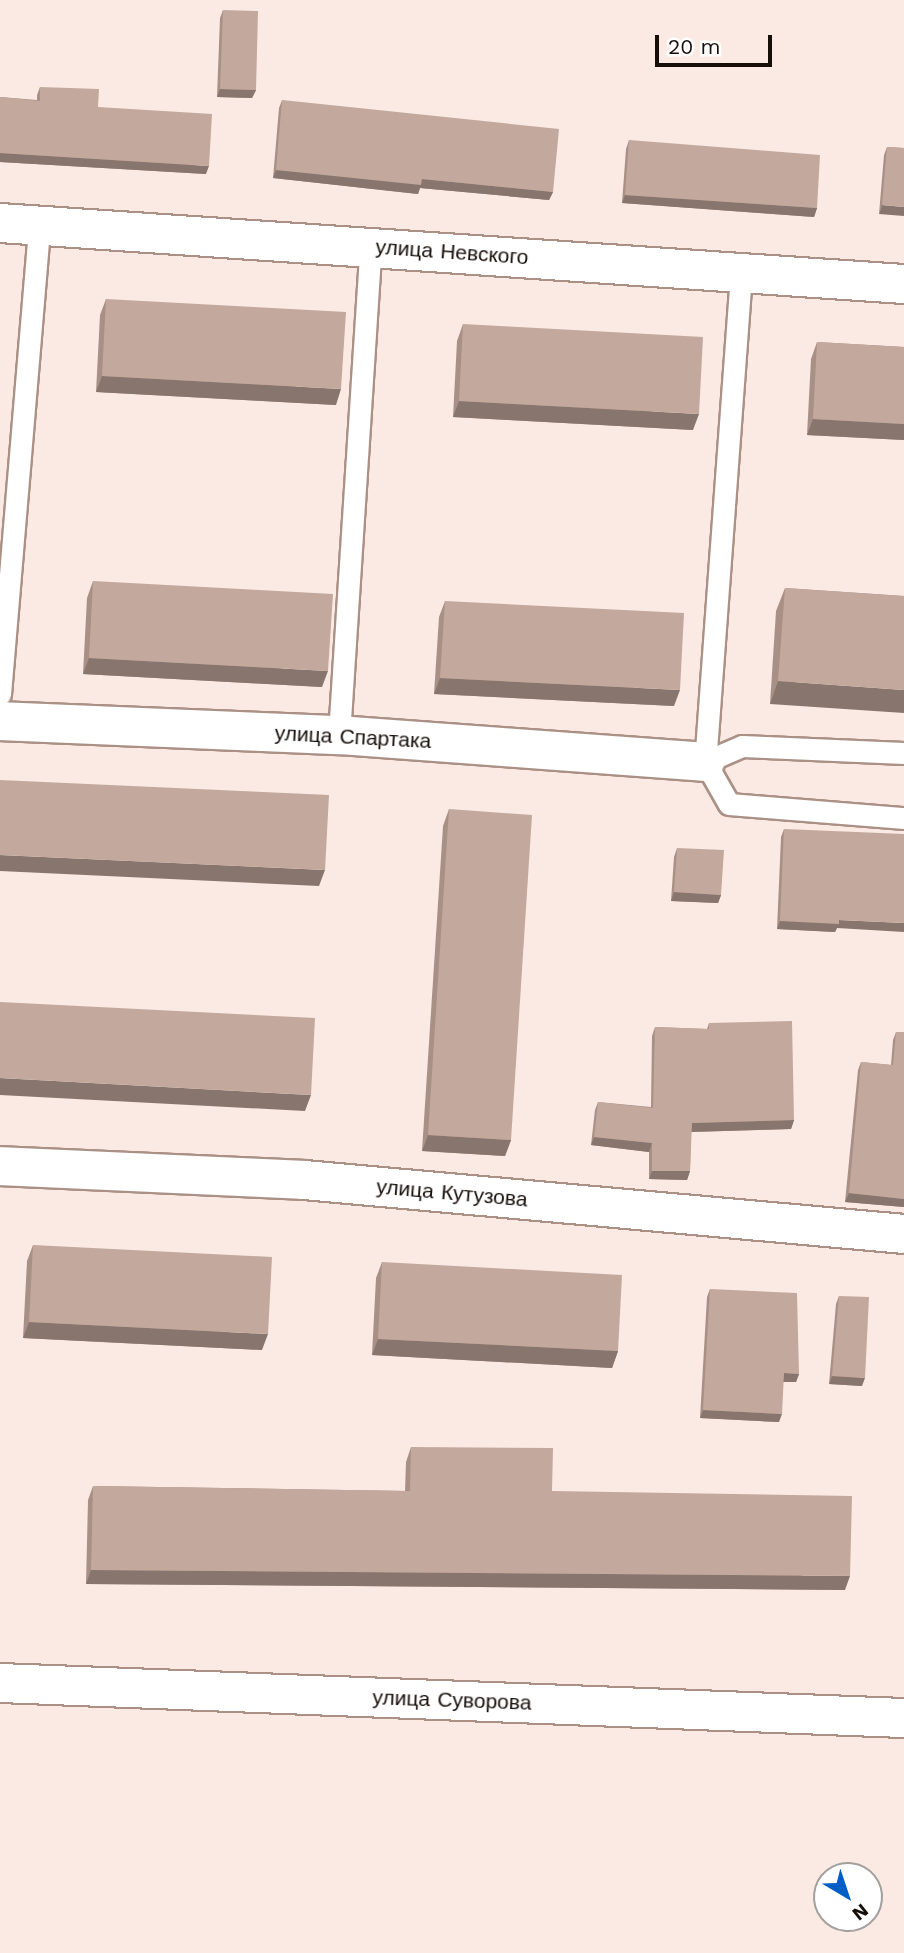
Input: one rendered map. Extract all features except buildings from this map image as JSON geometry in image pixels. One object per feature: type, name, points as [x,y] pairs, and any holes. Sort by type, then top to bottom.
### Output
[{"type":"street","name":"улица Невского","points":[[0,223],[904,284]]},
{"type":"street","name":"улица Спартака","points":[[0,721],[339,735],[705,762]]},
{"type":"street","name":"улица Кутузова","points":[[0,1166],[304,1180],[904,1234]]},
{"type":"street","name":"улица Суворова","points":[[0,1683],[904,1718]]},
{"type":"lane","points":[[0,694],[39,225]]},
{"type":"lane","points":[[339,735],[371,246]]},
{"type":"lane","points":[[741,274],[705,762],[729,804],[904,818]]},
{"type":"lane","points":[[705,762],[742,746],[904,753]]}]
